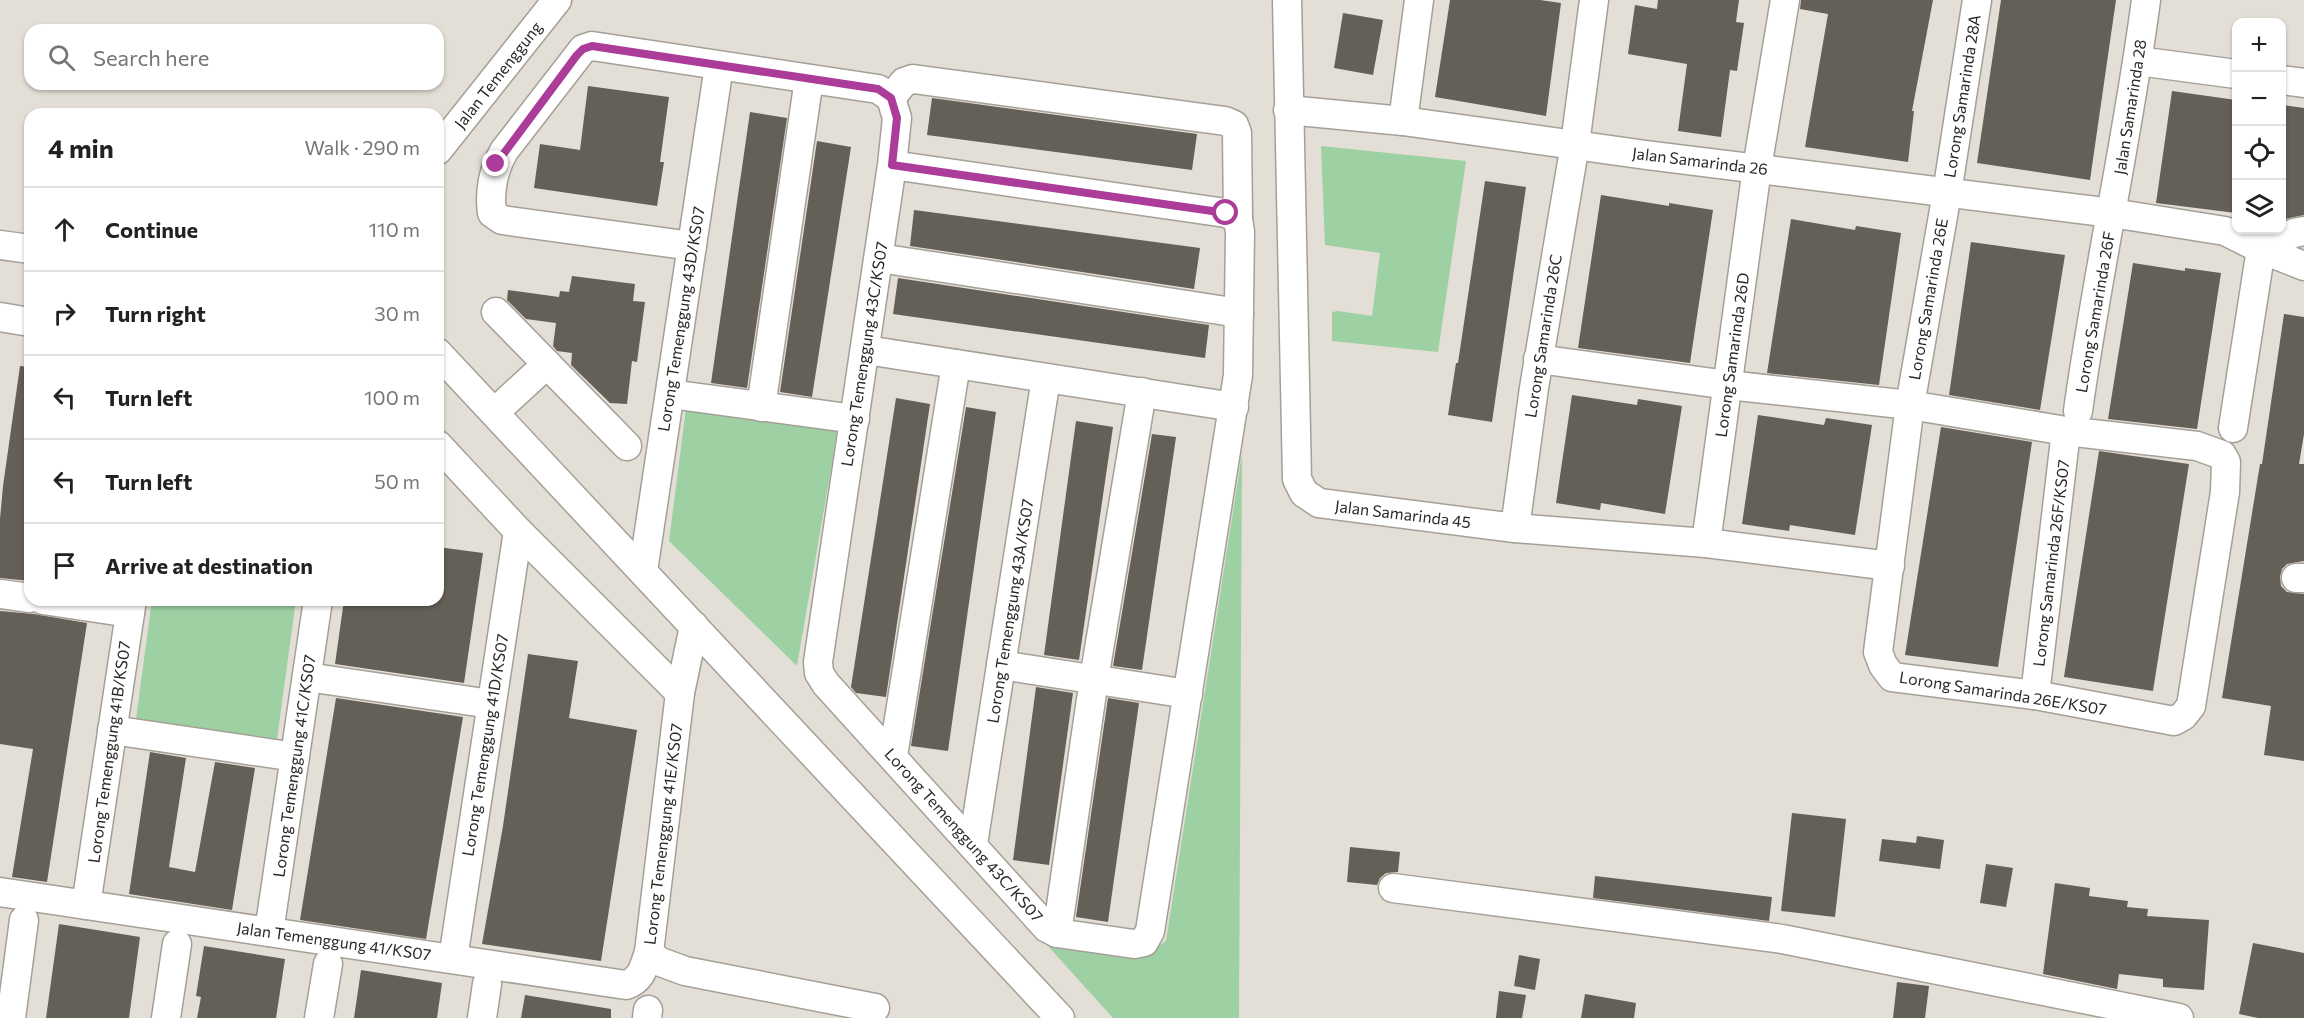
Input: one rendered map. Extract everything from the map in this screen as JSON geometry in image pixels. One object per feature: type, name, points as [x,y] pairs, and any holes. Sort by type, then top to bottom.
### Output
[{"type":"street","name":"Jalan Temenggung","points":[[444,142],[557,0]]},
{"type":"street","name":"Jalan Samarinda 45","points":[[1287,0],[1297,479],[1304,493],[1319,503],[1515,528],[1706,543],[1890,566]]},
{"type":"street","points":[[1403,121],[1419,0]]},
{"type":"street","name":"Lorong Samarinda 26C","points":[[1515,528],[1538,359],[1575,144],[1594,0]]},
{"type":"street","name":"Lorong Samarinda 26D","points":[[1706,543],[1757,168],[1785,0]]},
{"type":"street","name":"Lorong Samarinda 28A","points":[[1947,193],[1977,0]]},
{"type":"street","name":"Jalan Samarinda 28","points":[[2112,213],[2146,0]]},
{"type":"street","points":[[692,246],[501,220],[492,213],[490,201],[496,164],[583,49],[592,46],[878,89],[891,98]]},
{"type":"street","points":[[2138,61],[2232,73]]},
{"type":"street","name":"Lorong Temenggung 43D/KS07","points":[[643,571],[719,66]]},
{"type":"street","points":[[761,407],[809,79]]},
{"type":"street","name":"Lorong Temenggung 43C/KS07","points":[[913,79],[1225,121],[1234,125],[1237,133],[1240,232],[1238,375],[1150,931],[1144,942],[1134,944],[1057,933],[1047,928],[826,684],[819,673],[818,662],[892,165],[897,118],[891,98],[904,82],[913,79]]},
{"type":"street","points":[[2286,81],[2304,83]]},
{"type":"street","name":"Jalan Samarinda 26","points":[[1288,110],[1403,121],[1646,155],[2112,213],[2225,231],[2261,249],[2304,266]]},
{"type":"street","points":[[892,165],[1226,213],[1238,219]]},
{"type":"street","name":"Lorong Samarinda 26E","points":[[1910,405],[1947,193]]},
{"type":"street","name":"Lorong Samarinda 26F","points":[[2072,421],[2112,213]]},
{"type":"street","points":[[2233,428],[2261,249],[2294,233],[2304,231]]},
{"type":"street","points":[[0,245],[24,248]]},
{"type":"street","points":[[879,258],[1239,313]]},
{"type":"street","points":[[496,312],[627,446]]},
{"type":"street","points":[[0,317],[24,321]]},
{"type":"street","points":[[866,350],[1234,407]]},
{"type":"street","points":[[444,359],[1060,1018]]},
{"type":"street","points":[[1538,359],[1728,385],[2072,421]]},
{"type":"street","points":[[495,412],[547,364]]},
{"type":"street","points":[[892,756],[956,364]]},
{"type":"street","name":"Lorong Temenggung 43A/KS07","points":[[973,844],[1046,378]]},
{"type":"street","points":[[1057,933],[1094,679],[1142,392]]},
{"type":"street","points":[[670,394],[855,419]]},
{"type":"street","name":"Lorong Samarinda 26E/KS07","points":[[1910,405],[1878,652],[1892,677],[2035,695],[2174,721],[2183,716],[2191,706],[2225,492],[2226,462],[2222,455],[2197,446],[2072,421]]},
{"type":"street","name":"Lorong Samarinda 26F/KS07","points":[[2035,695],[2072,421]]},
{"type":"street","points":[[444,451],[518,531],[680,693]]},
{"type":"street","name":"Lorong Temenggung 41D/KS07","points":[[453,959],[518,531]]},
{"type":"street","points":[[0,594],[24,597]]},
{"type":"street","name":"Lorong Temenggung 41B/KS07","points":[[86,905],[131,606]]},
{"type":"street","name":"Lorong Temenggung 41C/KS07","points":[[269,932],[317,606]]},
{"type":"street","name":"Lorong Temenggung 41E/KS07","points":[[694,626],[680,693],[649,952],[658,961],[685,971],[875,1008]]},
{"type":"street","points":[[1001,665],[1188,694]]},
{"type":"street","points":[[307,677],[491,705]]},
{"type":"street","points":[[112,730],[295,757]]},
{"type":"street","points":[[1393,888],[1782,939],[2179,1018]]},
{"type":"street","name":"Jalan Temenggung 41/KS07","points":[[0,892],[626,985],[634,982],[643,971],[649,952]]},
{"type":"street","points":[[11,1018],[24,920]]},
{"type":"street","points":[[165,1018],[177,944]]},
{"type":"street","points":[[319,1018],[328,964]]},
{"type":"street","points":[[482,1018],[487,984]]},
{"type":"green space","points":[[1321,146],[1466,161],[1438,352],[1332,341],[1332,312],[1372,316],[1380,253],[1325,245]]},
{"type":"green space","points":[[686,408],[838,428],[797,666],[669,541]]},
{"type":"green space","points":[[1242,454],[1239,1018],[1113,1018],[1047,945],[1142,958],[1166,941]]},
{"type":"green space","points":[[151,606],[295,606],[277,739],[136,719]]},
{"type":"building","points":[[1450,0],[1540,0],[1561,3],[1546,116],[1435,97]]},
{"type":"building","points":[[1658,0],[1739,0],[1736,22],[1744,23],[1737,71],[1730,70],[1721,137],[1678,131],[1687,64],[1628,54],[1635,5],[1657,9]]},
{"type":"building","points":[[1801,0],[1933,0],[1912,111],[1914,111],[1908,162],[1805,147],[1828,14],[1800,9]]},
{"type":"building","points":[[2001,0],[2116,0],[2090,180],[1977,163]]},
{"type":"building","points":[[1343,13],[1383,20],[1373,75],[1334,68]]},
{"type":"building","points":[[588,86],[669,97],[660,162],[664,162],[657,206],[534,188],[540,144],[580,150]]},
{"type":"building","points":[[2172,91],[2232,99],[2232,212],[2156,203]]},
{"type":"building","points":[[932,98],[1197,134],[1192,170],[927,135]]},
{"type":"building","points":[[2286,106],[2304,108],[2304,215],[2286,219]]},
{"type":"building","points":[[750,112],[787,118],[747,388],[711,383]]},
{"type":"building","points":[[817,141],[851,147],[812,397],[780,392]]},
{"type":"building","points":[[1485,181],[1526,187],[1492,422],[1448,415]]},
{"type":"building","points":[[1601,195],[1669,206],[1669,203],[1713,210],[1690,363],[1578,348]]},
{"type":"building","points":[[914,210],[1200,248],[1194,289],[910,246]]},
{"type":"building","points":[[1791,219],[1855,230],[1856,226],[1901,233],[1879,385],[1767,373]]},
{"type":"building","points":[[1971,242],[2065,255],[2040,410],[1949,395]]},
{"type":"building","points":[[2133,263],[2185,271],[2185,268],[2221,273],[2197,429],[2108,419]]},
{"type":"building","points":[[572,276],[635,284],[633,301],[645,302],[637,362],[632,361],[627,404],[610,403],[571,365],[572,353],[557,351],[553,346],[556,323],[526,319],[507,300],[508,290],[559,297],[560,291],[569,292]]},
{"type":"building","points":[[898,278],[1209,325],[1205,358],[893,314]]},
{"type":"building","points":[[2284,314],[2304,317],[2304,434],[2299,464],[2304,464],[2304,561],[2287,564],[2282,569],[2280,577],[2281,586],[2287,592],[2304,594],[2304,761],[2264,755],[2271,706],[2222,698],[2260,464],[2262,464]]},
{"type":"building","points":[[20,366],[24,366],[24,580],[0,578],[0,519]]},
{"type":"building","points":[[1572,395],[1637,405],[1638,399],[1682,406],[1665,514],[1601,503],[1600,510],[1556,503]]},
{"type":"building","points":[[896,398],[930,404],[886,697],[856,693],[851,687]]},
{"type":"building","points":[[966,407],[996,412],[948,751],[911,746]]},
{"type":"building","points":[[1758,415],[1824,425],[1826,418],[1872,425],[1855,535],[1790,525],[1789,531],[1742,524]]},
{"type":"building","points":[[1076,421],[1113,427],[1079,660],[1044,655]]},
{"type":"building","points":[[1941,427],[2032,442],[1998,667],[1905,655]]},
{"type":"building","points":[[1152,434],[1176,437],[1142,670],[1113,666]]},
{"type":"building","points":[[2099,451],[2189,464],[2153,691],[2064,677]]},
{"type":"building","points":[[444,548],[483,553],[464,683],[335,664],[343,606],[444,606]]},
{"type":"building","points":[[0,611],[87,623],[47,882],[12,877],[33,749],[0,744]]},
{"type":"building","points":[[528,654],[578,661],[569,718],[637,730],[601,961],[482,944],[503,826]]},
{"type":"building","points":[[1036,687],[1073,693],[1049,865],[1013,860]]},
{"type":"building","points":[[336,698],[463,717],[426,939],[300,920]]},
{"type":"building","points":[[1108,698],[1139,703],[1108,922],[1076,917]]},
{"type":"building","points":[[150,752],[186,758],[169,867],[195,872],[215,762],[255,768],[232,910],[129,894]]},
{"type":"building","points":[[1792,813],[1846,819],[1835,917],[1781,911]]},
{"type":"building","points":[[1917,836],[1944,840],[1940,869],[1879,861],[1882,839],[1916,843]]},
{"type":"building","points":[[1350,847],[1400,852],[1398,872],[1386,873],[1377,885],[1347,882]]},
{"type":"building","points":[[1986,864],[2013,868],[2006,907],[1980,903]]},
{"type":"building","points":[[1595,876],[1772,897],[1769,921],[1593,898]]},
{"type":"building","points":[[2055,883],[2090,888],[2089,896],[2128,901],[2127,907],[2148,909],[2147,916],[2209,920],[2204,990],[2163,987],[2163,979],[2119,974],[2117,989],[2043,974]]},
{"type":"building","points":[[59,924],[140,937],[129,1018],[46,1018]]},
{"type":"building","points":[[2253,943],[2304,953],[2304,1018],[2258,1018],[2239,1014]]},
{"type":"building","points":[[204,946],[285,959],[276,1018],[197,1018],[201,997],[196,996]]},
{"type":"building","points":[[1519,955],[1540,959],[1535,990],[1514,986]]},
{"type":"building","points":[[361,970],[442,983],[437,1018],[354,1018]]},
{"type":"building","points":[[1897,982],[1929,986],[1925,1018],[1893,1018]]},
{"type":"building","points":[[1499,991],[1526,995],[1522,1018],[1496,1018]]},
{"type":"building","points":[[1585,994],[1636,1003],[1634,1018],[1581,1018]]},
{"type":"building","points":[[525,995],[611,1009],[611,1018],[521,1018]]},
{"type":"route","points":[[496,164],[577,55],[583,49],[592,46],[878,89],[891,98],[897,118],[892,165],[1226,213]]}]
